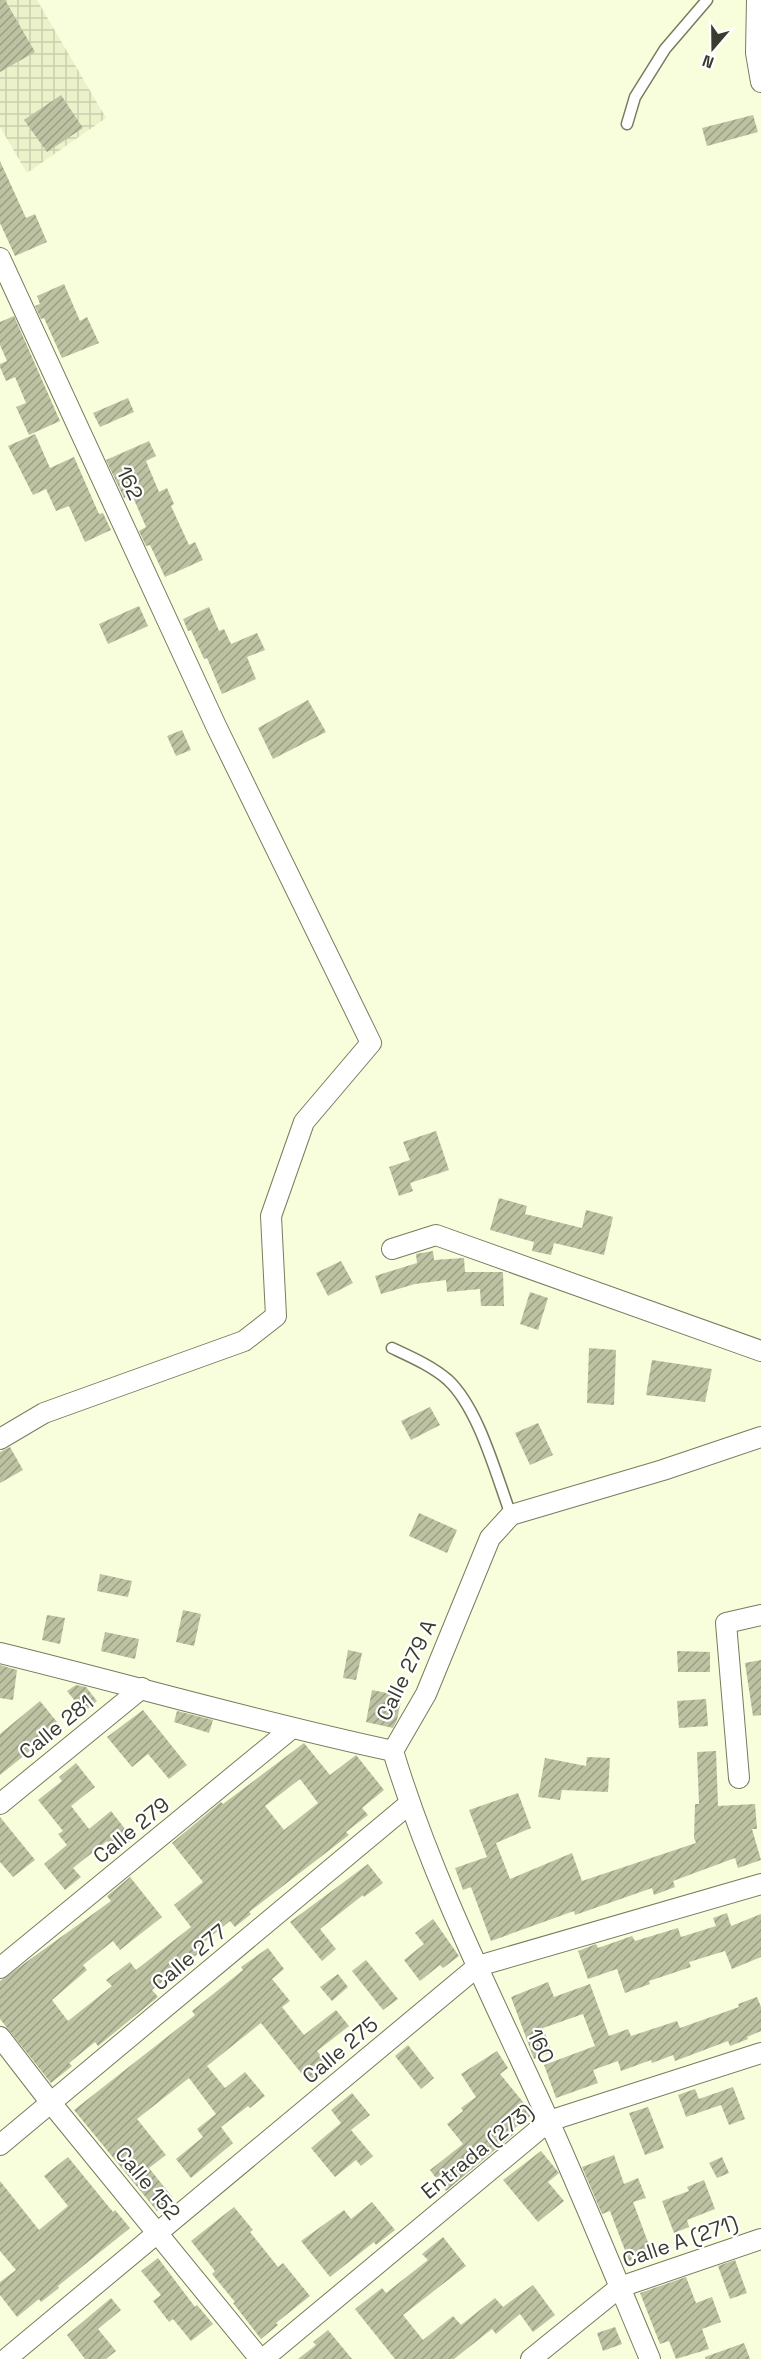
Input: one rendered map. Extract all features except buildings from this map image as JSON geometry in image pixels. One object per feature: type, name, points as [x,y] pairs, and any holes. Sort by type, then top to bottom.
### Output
[{"type":"street","points":[[757,0],[756,53],[761,82]]},
{"type":"street","name":"162","points":[[0,258],[217,728],[371,1043],[304,1122],[271,1216],[276,1316],[244,1341],[44,1413],[0,1439]]},
{"type":"street","points":[[392,1249],[436,1235],[761,1352]]},
{"type":"street","points":[[511,1515],[663,1470],[761,1437]]},
{"type":"street","name":"Calle 279 A","points":[[0,1653],[142,1688],[291,1729],[393,1751],[426,1694],[490,1538],[511,1515]]},
{"type":"street","points":[[740,1778],[726,1623],[761,1615]]},
{"type":"street","name":"Calle 281","points":[[1,1802],[142,1688]]},
{"type":"street","name":"Calle 279","points":[[0,1968],[291,1729]]},
{"type":"street","name":"160","points":[[393,1751],[409,1804],[478,1966],[549,2121],[650,2359]]},
{"type":"street","name":"Calle 277","points":[[0,2145],[409,1804]]},
{"type":"street","name":"Calle 275","points":[[6,2359],[478,1966],[761,1884]]},
{"type":"street","name":"Calle 152","points":[[0,2037],[51,2103],[262,2359]]},
{"type":"street","name":"Entrada (273)","points":[[262,2359],[549,2121],[761,2054]]},
{"type":"street","name":"Calle A (271)","points":[[531,2359],[620,2287],[761,2239]]},
{"type":"lane","points":[[627,124],[635,97],[665,49],[707,0]]},
{"type":"lane","points":[[392,1348],[433,1369],[449,1381],[465,1401],[474,1418],[511,1515]]},
{"type":"shaded area","points":[[0,0],[37,0],[106,118],[27,173],[0,127]]}]
